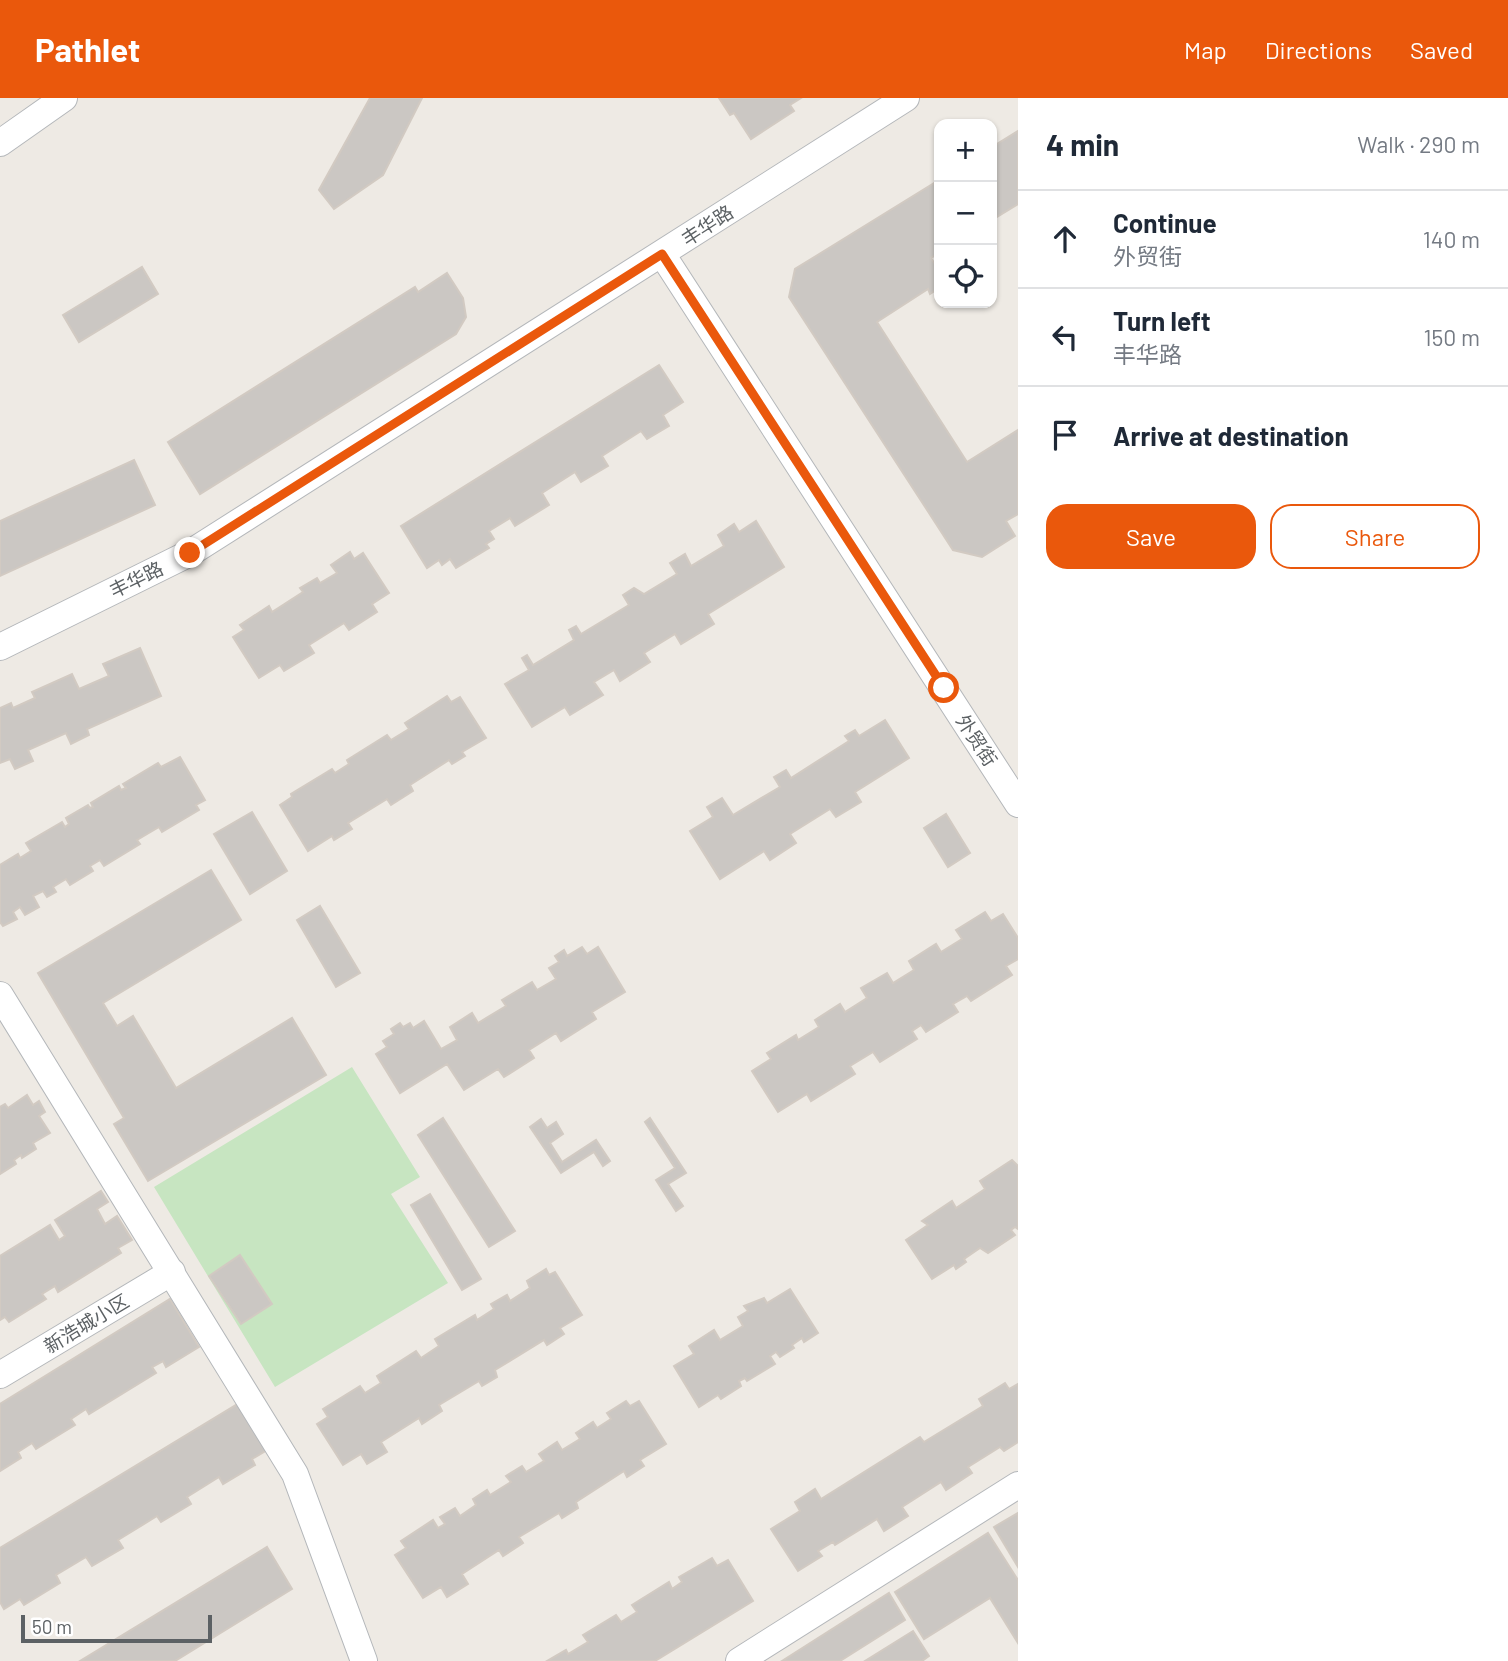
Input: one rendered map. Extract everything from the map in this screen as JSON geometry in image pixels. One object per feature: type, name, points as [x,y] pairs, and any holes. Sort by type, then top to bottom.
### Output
[{"type":"street","points":[[0,143],[64,98]]},
{"type":"street","name":"丰华路","points":[[0,648],[190,553],[906,98]]},
{"type":"street","name":"外贸街","points":[[662,254],[1018,803]]},
{"type":"street","points":[[0,995],[295,1474],[364,1661]]},
{"type":"street","name":"新浩城小区","points":[[0,1375],[172,1272]]},
{"type":"street","points":[[739,1661],[1018,1485]]},
{"type":"green space","points":[[352,1067],[420,1177],[391,1194],[448,1283],[275,1387],[154,1187]]},
{"type":"building","points":[[370,98],[422,98],[383,175],[334,209],[319,190]]},
{"type":"building","points":[[719,98],[801,98],[790,105],[794,111],[751,139],[734,113],[730,115]]},
{"type":"building","points":[[1018,131],[1018,204],[997,217],[997,182],[997,144]]},
{"type":"building","points":[[934,183],[934,256],[931,258],[934,262],[934,291],[930,294],[928,289],[877,322],[967,462],[1018,430],[1018,514],[1006,521],[1015,536],[982,557],[953,550],[789,297],[795,269]]},
{"type":"building","points":[[142,267],[158,294],[79,342],[63,315]]},
{"type":"building","points":[[447,273],[463,298],[466,317],[456,334],[200,494],[168,442],[415,287],[418,292]]},
{"type":"building","points":[[659,365],[683,402],[663,415],[669,426],[647,439],[641,431],[602,456],[608,466],[581,482],[575,472],[542,493],[549,505],[515,526],[510,518],[489,531],[494,539],[486,544],[489,548],[456,568],[450,559],[442,565],[439,560],[427,568],[401,526]]},
{"type":"building","points":[[134,460],[155,505],[0,576],[0,521]]},
{"type":"building","points":[[756,521],[784,567],[708,614],[714,624],[681,644],[675,634],[644,653],[650,662],[620,681],[614,670],[594,682],[603,695],[570,715],[565,707],[532,727],[505,684],[529,670],[522,658],[527,655],[533,665],[574,640],[569,630],[576,626],[581,634],[629,605],[623,595],[634,588],[644,594],[677,574],[670,563],[685,554],[691,566],[724,546],[718,535],[734,524],[739,532]]},
{"type":"building","points":[[350,552],[354,559],[363,553],[389,593],[372,604],[377,612],[349,630],[344,623],[309,645],[314,653],[284,671],[280,665],[259,678],[233,637],[244,630],[240,625],[269,606],[272,612],[303,592],[300,588],[317,578],[320,583],[337,573],[331,565]]},
{"type":"building","points":[[140,648],[161,696],[87,729],[89,735],[71,744],[66,733],[28,750],[33,761],[15,769],[10,759],[0,763],[0,708],[11,703],[13,708],[35,698],[32,692],[72,674],[79,689],[109,676],[103,664]]},
{"type":"building","points":[[447,696],[451,702],[460,697],[486,738],[462,752],[465,756],[452,764],[449,760],[410,785],[413,791],[391,805],[387,799],[348,823],[352,829],[334,840],[332,836],[308,851],[280,805],[292,797],[291,794],[332,769],[335,773],[349,764],[347,760],[387,735],[391,740],[409,729],[405,723]]},
{"type":"building","points":[[885,720],[909,758],[855,792],[861,802],[836,817],[830,809],[790,834],[796,843],[770,860],[764,851],[720,879],[690,831],[713,817],[707,807],[722,798],[733,815],[780,787],[774,777],[786,770],[791,778],[849,741],[845,736],[855,730],[859,736]]},
{"type":"building","points":[[180,757],[205,800],[196,805],[199,810],[162,832],[159,827],[137,840],[140,844],[104,866],[100,860],[90,866],[93,871],[70,885],[66,879],[53,887],[56,892],[47,897],[43,891],[33,896],[39,907],[25,915],[20,907],[13,912],[17,919],[3,926],[0,922],[0,865],[18,854],[20,858],[31,851],[26,843],[62,822],[65,827],[69,824],[66,818],[88,805],[93,807],[91,803],[119,786],[121,790],[126,788],[123,784],[158,763],[161,767]]},
{"type":"building","points":[[252,812],[287,871],[250,894],[214,834]]},
{"type":"building","points":[[946,814],[970,853],[948,867],[924,828]]},
{"type":"building","points":[[211,870],[241,920],[103,1003],[117,1026],[133,1016],[176,1088],[292,1018],[326,1075],[148,1181],[114,1124],[124,1118],[38,973]]},
{"type":"building","points":[[320,906],[360,973],[336,987],[297,920]]},
{"type":"building","points":[[985,912],[991,921],[1003,914],[1018,938],[1018,959],[1006,966],[1012,975],[971,1001],[967,996],[953,1004],[958,1012],[926,1032],[921,1025],[912,1031],[917,1039],[880,1062],[873,1052],[850,1066],[855,1074],[811,1101],[807,1094],[778,1112],[752,1071],[771,1059],[767,1053],[796,1035],[798,1040],[819,1027],[815,1020],[840,1004],[845,1012],[867,998],[861,988],[887,973],[893,983],[914,970],[909,961],[936,944],[941,952],[962,939],[956,930]]},
{"type":"building","points":[[582,947],[587,954],[598,947],[625,992],[592,1012],[596,1019],[561,1041],[556,1033],[529,1050],[534,1058],[504,1077],[498,1069],[464,1090],[447,1064],[400,1093],[376,1054],[387,1047],[383,1041],[394,1034],[391,1029],[400,1023],[403,1027],[410,1023],[413,1028],[424,1021],[441,1049],[457,1040],[450,1027],[472,1013],[478,1023],[506,1006],[502,1000],[532,982],[537,990],[556,979],[549,968],[559,962],[555,956],[564,950],[567,956]]},
{"type":"building","points":[[27,1095],[33,1105],[39,1101],[45,1112],[39,1116],[50,1133],[33,1143],[36,1149],[22,1158],[21,1155],[14,1160],[16,1164],[0,1174],[0,1107],[5,1104],[8,1108]]},
{"type":"building","points":[[443,1118],[515,1231],[489,1247],[418,1135]]},
{"type":"building","points":[[650,1118],[686,1173],[668,1184],[683,1206],[676,1211],[656,1180],[675,1168],[645,1122]]},
{"type":"building","points":[[541,1119],[547,1128],[556,1122],[563,1134],[550,1143],[562,1162],[596,1140],[610,1161],[603,1166],[594,1152],[561,1173],[530,1127]]},
{"type":"building","points":[[1012,1160],[1018,1166],[1018,1229],[1015,1227],[1011,1230],[1015,1235],[988,1253],[980,1248],[964,1259],[966,1262],[956,1269],[954,1265],[932,1279],[906,1240],[928,1225],[922,1221],[952,1201],[956,1208],[985,1189],[980,1181]]},
{"type":"building","points":[[101,1191],[108,1202],[97,1209],[105,1224],[117,1216],[132,1240],[118,1248],[121,1253],[58,1292],[55,1286],[42,1294],[46,1299],[9,1322],[5,1317],[0,1320],[0,1256],[50,1225],[59,1240],[65,1236],[55,1220]]},
{"type":"building","points":[[430,1194],[481,1279],[462,1290],[411,1205]]},
{"type":"building","points":[[240,1255],[272,1304],[241,1324],[209,1276]]},
{"type":"building","points":[[546,1269],[549,1275],[555,1272],[582,1315],[560,1328],[564,1334],[547,1345],[544,1340],[495,1370],[497,1377],[482,1386],[479,1381],[439,1405],[442,1411],[422,1424],[419,1418],[381,1442],[387,1452],[367,1464],[361,1454],[343,1465],[317,1424],[328,1417],[323,1409],[360,1386],[365,1393],[381,1383],[377,1376],[416,1351],[421,1358],[439,1346],[435,1339],[475,1315],[477,1320],[494,1309],[491,1304],[507,1295],[510,1301],[530,1288],[527,1281]]},
{"type":"building","points":[[790,1289],[818,1333],[804,1342],[802,1338],[792,1345],[794,1348],[780,1357],[776,1352],[770,1356],[775,1364],[747,1381],[745,1378],[739,1381],[741,1386],[721,1399],[718,1395],[699,1407],[674,1366],[694,1354],[689,1346],[714,1330],[720,1340],[743,1326],[738,1317],[748,1311],[744,1306],[764,1298],[767,1303]]},
{"type":"building","points":[[170,1299],[199,1347],[166,1367],[163,1361],[152,1367],[156,1373],[89,1414],[86,1409],[71,1419],[75,1425],[36,1449],[32,1443],[18,1452],[21,1458],[0,1471],[0,1404]]},
{"type":"building","points":[[1005,1383],[1009,1389],[1018,1384],[1018,1442],[1004,1451],[1000,1447],[968,1467],[972,1473],[946,1490],[941,1482],[902,1507],[908,1516],[884,1531],[877,1519],[835,1545],[833,1542],[818,1551],[822,1556],[798,1571],[771,1529],[800,1511],[795,1502],[815,1489],[821,1499],[920,1437],[924,1442],[983,1406],[979,1399]]},
{"type":"building","points":[[626,1401],[630,1406],[639,1401],[666,1444],[640,1460],[644,1466],[627,1477],[624,1471],[576,1502],[578,1508],[562,1518],[559,1513],[519,1537],[523,1543],[503,1556],[499,1550],[462,1574],[468,1584],[447,1597],[441,1587],[423,1598],[395,1555],[406,1548],[401,1541],[433,1520],[438,1528],[445,1524],[440,1517],[455,1508],[460,1516],[476,1505],[473,1499],[487,1490],[490,1495],[511,1482],[506,1476],[522,1466],[526,1472],[544,1461],[539,1454],[557,1442],[562,1450],[580,1439],[576,1433],[593,1422],[597,1428],[611,1419],[607,1413]]},
{"type":"building","points":[[241,1402],[269,1449],[252,1459],[255,1465],[223,1484],[219,1477],[187,1497],[191,1504],[161,1522],[157,1516],[118,1540],[123,1548],[92,1566],[86,1557],[56,1575],[60,1583],[24,1605],[20,1599],[4,1609],[0,1602],[0,1548]]},
{"type":"building","points":[[1018,1513],[1018,1567],[994,1527]]},
{"type":"building","points":[[988,1533],[1018,1580],[1018,1643],[990,1598],[924,1639],[895,1592]]},
{"type":"building","points":[[267,1547],[292,1589],[175,1661],[80,1661]]},
{"type":"building","points":[[712,1558],[717,1566],[728,1560],[753,1601],[655,1661],[547,1661],[566,1650],[568,1654],[588,1642],[583,1635],[616,1615],[621,1622],[637,1612],[632,1605],[669,1582],[672,1589],[682,1582],[679,1577]]},
{"type":"building","points":[[889,1593],[905,1620],[840,1661],[782,1661]]},
{"type":"building","points":[[913,1631],[929,1656],[922,1661],[865,1661]]},
{"type":"route","points":[[190,553],[662,254],[944,688]]}]
